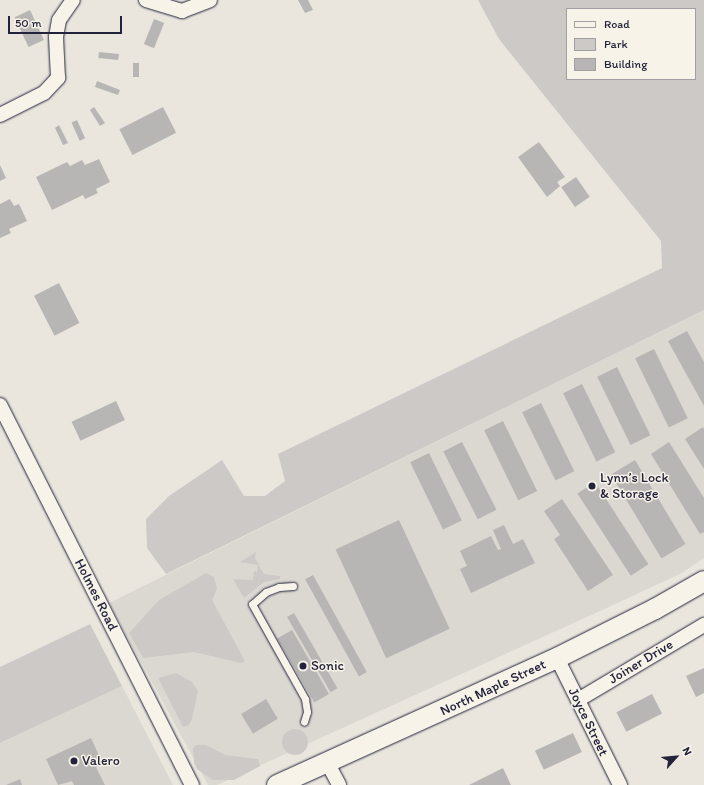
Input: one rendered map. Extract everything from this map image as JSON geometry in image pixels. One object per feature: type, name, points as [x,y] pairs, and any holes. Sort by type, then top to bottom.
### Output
[{"type":"main road","name":"North Maple Street","points":[[277,785],[557,658],[655,609],[704,582]]},
{"type":"street","points":[[0,115],[44,93],[58,78],[56,37],[59,20],[74,0]]},
{"type":"street","points":[[146,0],[182,11],[210,0]]},
{"type":"street","name":"Holmes Road","points":[[0,405],[192,785]]},
{"type":"street","name":"Joiner Drive","points":[[578,700],[704,625]]},
{"type":"street","name":"Joyce Street","points":[[557,658],[620,785]]},
{"type":"street","points":[[327,762],[339,785]]},
{"type":"lane","points":[[294,586],[279,587],[266,592],[252,604],[305,699],[307,712],[304,722]]},
{"type":"shaded area","points":[[704,310],[704,558],[682,573],[598,612],[217,785],[208,785],[109,603]]},
{"type":"shaded area","points":[[122,686],[173,785],[0,785],[0,743]]},
{"type":"green space","points":[[478,0],[704,0],[704,310],[166,574],[147,548],[146,519],[169,496],[222,460],[244,496],[265,496],[285,481],[278,454],[662,268],[661,241],[499,39]]},
{"type":"green space","points":[[256,552],[255,558],[264,574],[280,576],[280,579],[264,582],[244,598],[233,579],[253,580],[254,571],[257,572],[258,565],[240,562]]},
{"type":"green space","points":[[206,573],[214,577],[217,589],[212,600],[245,661],[241,663],[194,652],[143,658],[129,633],[159,600]]},
{"type":"green space","points":[[90,624],[122,686],[0,743],[0,667]]},
{"type":"green space","points":[[176,673],[192,682],[198,691],[192,719],[189,725],[183,727],[158,678]]},
{"type":"green space","points":[[295,729],[304,733],[308,742],[304,751],[295,755],[286,751],[282,742],[286,733]]},
{"type":"green space","points":[[196,745],[206,745],[225,755],[258,759],[260,766],[234,780],[213,780],[197,769],[194,763],[193,748]]},
{"type":"building","points":[[298,0],[308,0],[313,10],[305,13]]},
{"type":"building","points":[[30,10],[44,40],[29,47],[15,17]]},
{"type":"building","points":[[154,19],[164,23],[154,48],[144,44]]},
{"type":"building","points":[[99,52],[119,54],[118,60],[98,58]]},
{"type":"building","points":[[133,63],[139,63],[139,77],[133,77]]},
{"type":"building","points":[[97,81],[120,90],[118,95],[95,87]]},
{"type":"building","points":[[94,107],[105,123],[100,126],[90,110]]},
{"type":"building","points":[[163,107],[176,133],[133,155],[119,129]]},
{"type":"building","points":[[77,120],[85,138],[80,141],[72,122]]},
{"type":"building","points":[[59,125],[68,143],[63,145],[55,128]]},
{"type":"building","points":[[539,142],[565,177],[557,182],[560,186],[547,197],[518,157]]},
{"type":"building","points":[[99,159],[110,182],[96,189],[98,193],[85,199],[83,195],[52,210],[36,177],[67,162],[70,166],[82,160],[85,165]]},
{"type":"building","points":[[0,165],[6,178],[0,181]]},
{"type":"building","points":[[576,177],[590,197],[575,207],[561,187]]},
{"type":"building","points":[[10,199],[14,206],[19,204],[27,221],[9,229],[11,233],[0,238],[0,204]]},
{"type":"building","points":[[59,283],[79,323],[54,336],[34,296]]},
{"type":"building","points":[[687,331],[704,362],[704,406],[668,341]]},
{"type":"building","points":[[654,349],[688,418],[669,427],[635,358]]},
{"type":"building","points":[[617,367],[650,435],[631,445],[597,377]]},
{"type":"building","points":[[582,384],[615,452],[596,462],[563,393]]},
{"type":"building","points":[[116,401],[125,420],[80,441],[72,422]]},
{"type":"building","points":[[541,403],[574,471],[555,481],[522,412]]},
{"type":"building","points":[[503,421],[537,491],[518,500],[484,430]]},
{"type":"building","points":[[703,427],[704,429],[704,469],[685,439]]},
{"type":"building","points":[[462,442],[497,510],[478,519],[443,452]]},
{"type":"building","points":[[669,442],[704,498],[704,532],[700,534],[651,454]]},
{"type":"building","points":[[429,453],[462,520],[443,530],[410,462]]},
{"type":"building","points":[[635,460],[685,544],[661,558],[611,474]]},
{"type":"building","points":[[595,482],[648,564],[631,576],[577,493]]},
{"type":"building","points":[[562,499],[613,575],[588,591],[554,539],[560,535],[544,511]]},
{"type":"building","points":[[399,520],[450,629],[386,658],[336,550]]},
{"type":"building","points":[[504,525],[513,544],[523,539],[535,563],[471,593],[460,569],[467,566],[460,551],[491,536],[498,550],[501,549],[493,530]]},
{"type":"building","points":[[313,575],[367,672],[359,676],[305,579]]},
{"type":"building","points":[[294,613],[338,688],[331,692],[287,617]]},
{"type":"building","name":"Sonic","points":[[292,630],[329,694],[314,703],[277,638]]},
{"type":"building","points":[[704,668],[704,693],[696,697],[686,676]]},
{"type":"building","points":[[652,694],[662,714],[626,732],[616,712]]},
{"type":"building","points":[[266,699],[278,719],[253,734],[241,714]]},
{"type":"building","points":[[573,733],[582,752],[544,770],[535,751]]},
{"type":"building","name":"Valero","points":[[91,738],[103,764],[96,767],[105,785],[74,785],[72,781],[58,785],[46,759]]},
{"type":"building","points":[[503,768],[511,785],[469,785]]},
{"type":"building","points":[[20,779],[22,785],[6,785]]},
{"type":"place","name":"Lynn’s Lock & Storage","points":[[592,486]]},
{"type":"place","name":"Sonic","points":[[303,666]]},
{"type":"place","name":"Valero","points":[[74,761]]}]
